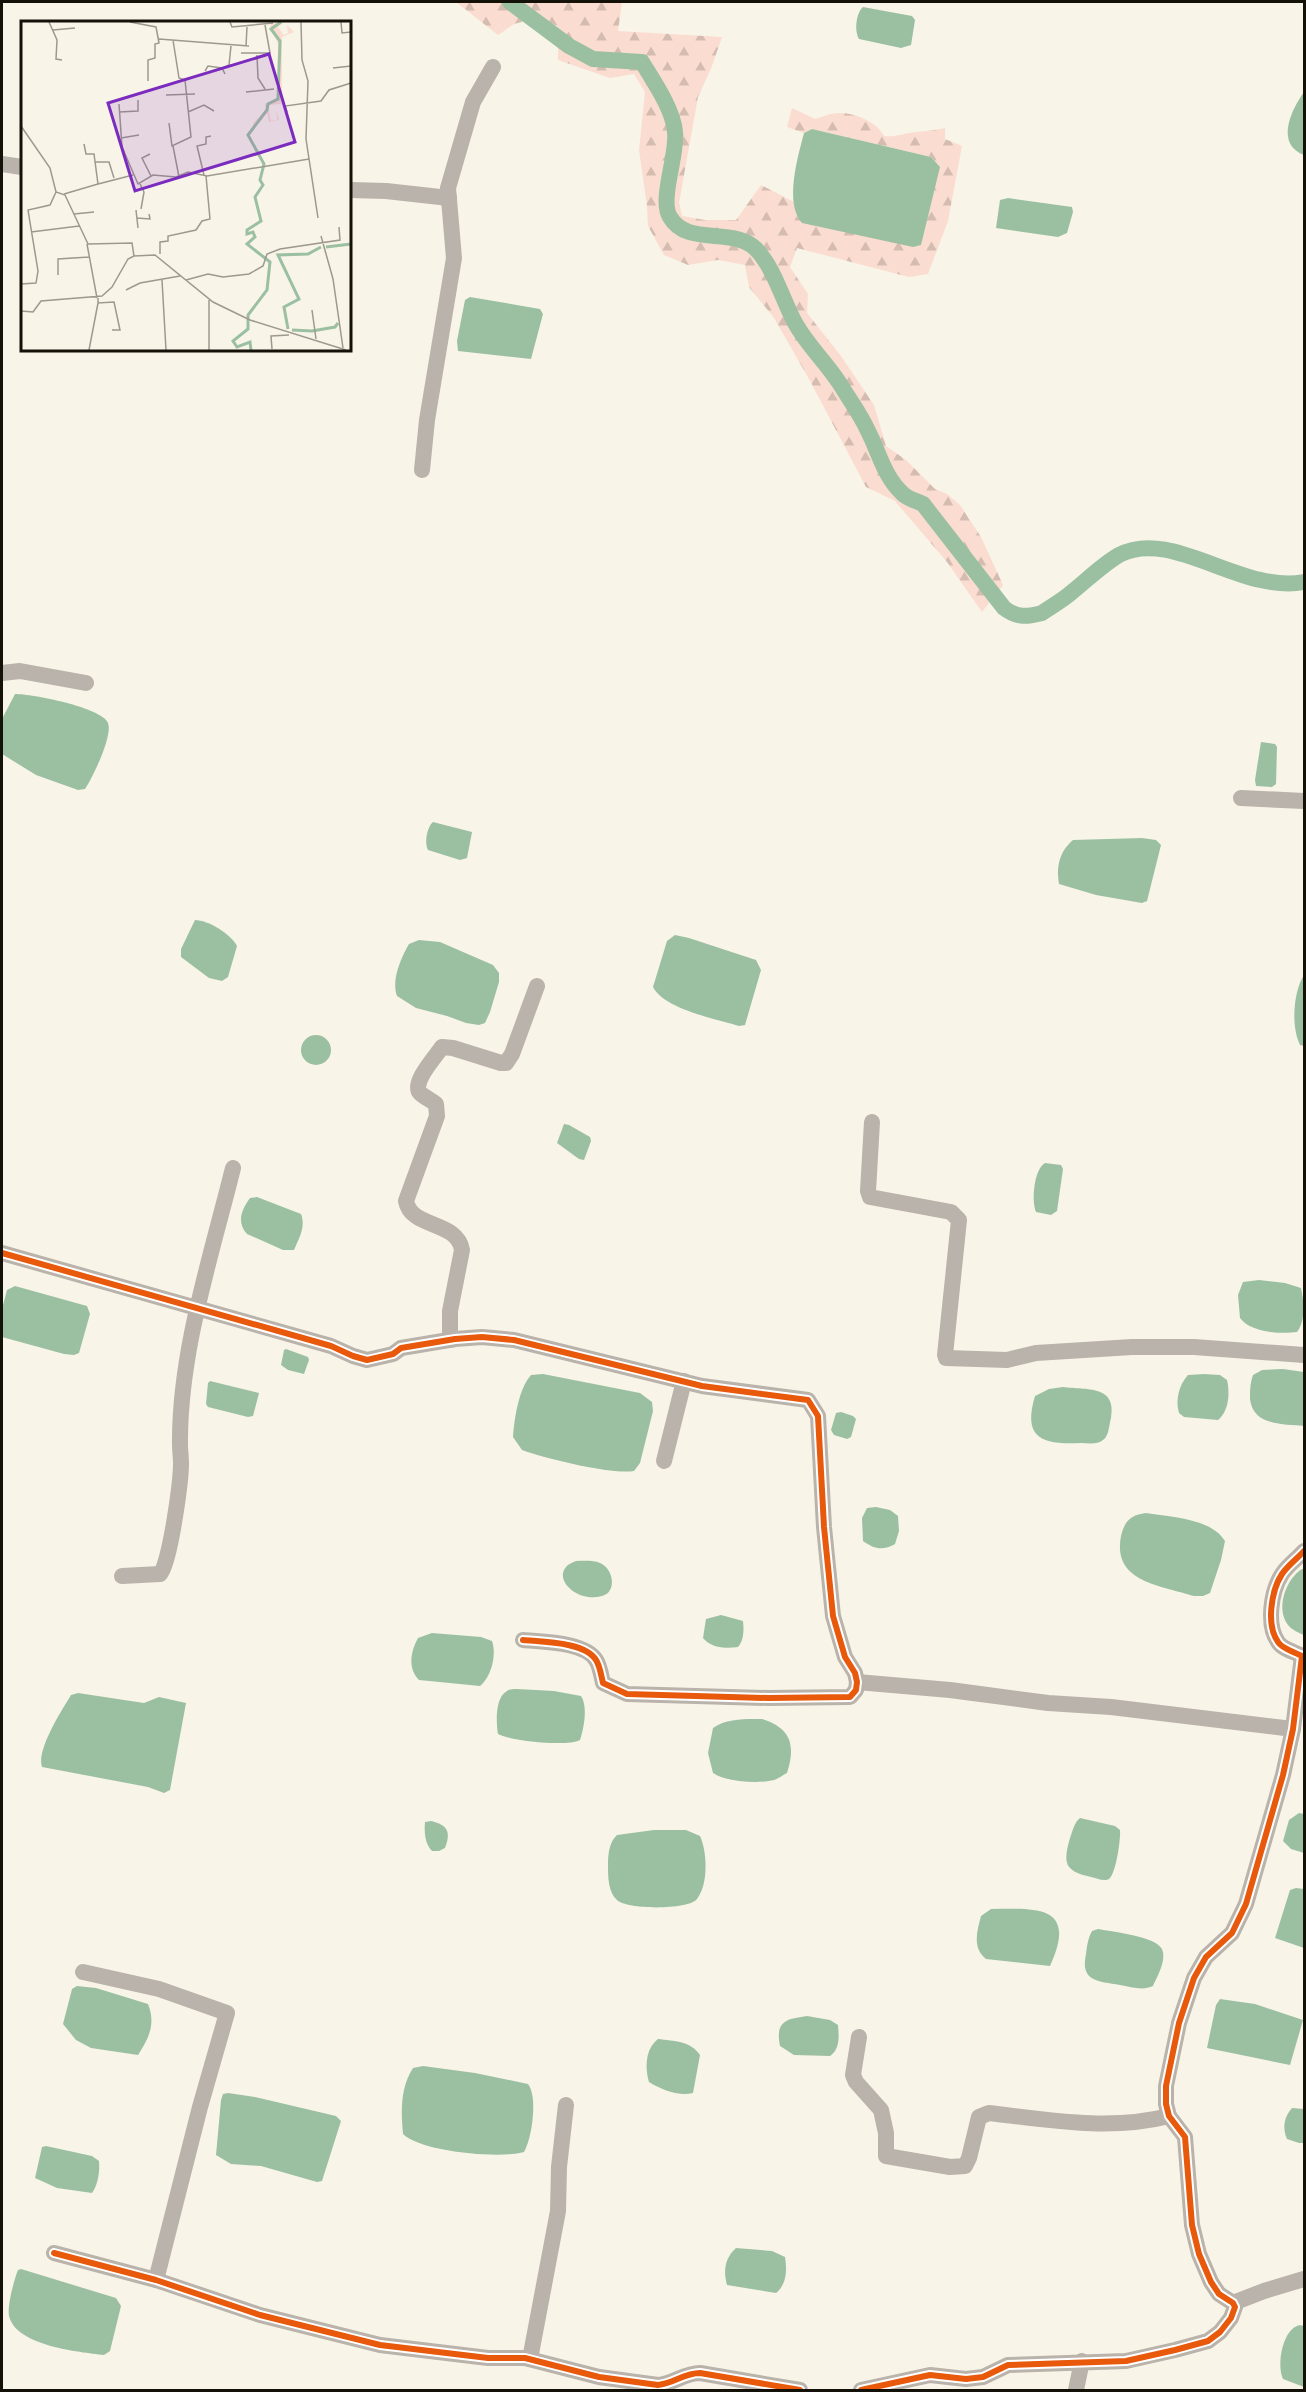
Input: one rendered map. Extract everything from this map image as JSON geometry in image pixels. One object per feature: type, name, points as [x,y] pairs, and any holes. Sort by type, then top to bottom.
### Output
[{"type":"street","points":[[422,470],[429,409],[454,258],[448,188],[473,102],[493,68]]},
{"type":"street","points":[[2,164],[21,168]]},
{"type":"street","points":[[351,190],[386,191],[449,198]]},
{"type":"street","points":[[2,673],[20,671],[86,683]]},
{"type":"street","points":[[1241,798],[1305,801]]},
{"type":"street","points":[[450,1340],[450,1311],[462,1250],[460,1242],[455,1235],[416,1216],[406,1206],[437,1116],[436,1104],[417,1088],[422,1074],[442,1047],[453,1047],[506,1063],[512,1054],[537,986]]},
{"type":"street","points":[[872,1122],[868,1191],[870,1197],[951,1212],[959,1220],[946,1358],[1007,1360],[1036,1353],[1132,1347],[1194,1347],[1305,1355]]},
{"type":"street","points":[[122,1576],[160,1574],[167,1562],[179,1483],[182,1412],[189,1352],[233,1168]]},
{"type":"street","points":[[2,1253],[331,1346],[367,1360],[393,1354],[401,1348],[482,1337],[514,1340],[684,1381],[808,1400],[818,1416],[832,1616],[845,1657],[855,1673],[857,1682],[856,1690],[850,1697],[627,1694],[603,1683],[596,1658],[586,1652],[571,1645],[523,1640]]},
{"type":"street","points":[[664,1461],[684,1381]]},
{"type":"street","points":[[861,2391],[930,2375],[966,2379],[983,2378],[1008,2365],[1126,2361],[1208,2341],[1220,2332],[1231,2318],[1235,2307],[1210,2282],[1199,2253],[1192,2225],[1185,2137],[1169,2116],[1166,2086],[1183,2012],[1194,1978],[1206,1957],[1232,1933],[1246,1904],[1283,1775],[1293,1729],[1302,1656],[1279,1644],[1273,1632],[1271,1615],[1275,1591],[1281,1575],[1305,1551]]},
{"type":"street","points":[[857,1682],[950,1690],[1047,1703],[1111,1707],[1293,1729]]},
{"type":"street","points":[[83,1972],[159,1989],[227,2013],[200,2107],[156,2280]]},
{"type":"street","points":[[859,2037],[853,2075],[856,2082],[881,2110],[886,2133],[885,2156],[950,2167],[965,2166],[979,2117],[989,2113],[1055,2122],[1102,2123],[1143,2122],[1169,2116]]},
{"type":"street","points":[[530,2359],[558,2211],[559,2167],[566,2105]]},
{"type":"street","points":[[54,2253],[156,2280],[260,2315],[380,2345],[489,2358],[530,2359],[599,2377],[650,2384],[667,2384],[687,2373],[700,2373],[800,2391]]},
{"type":"street","points":[[1233,2303],[1305,2279]]},
{"type":"street","points":[[1076,2391],[1082,2361]]},
{"type":"green space","points":[[456,2],[622,2],[618,31],[722,37],[698,97],[679,203],[682,216],[705,220],[736,220],[761,185],[794,202],[798,218],[940,167],[931,157],[812,129],[804,133],[787,127],[792,108],[815,119],[836,113],[858,116],[876,126],[884,136],[945,128],[945,139],[962,146],[948,221],[928,274],[909,277],[797,248],[790,267],[808,294],[807,313],[841,356],[874,405],[886,446],[906,460],[935,489],[947,494],[960,505],[981,537],[1003,585],[982,612],[947,562],[895,501],[866,487],[774,318],[749,287],[745,265],[718,260],[688,265],[664,255],[648,226],[639,150],[645,92],[634,74],[610,78],[558,60],[558,27],[541,17],[514,24],[498,35]]},
{"type":"shaded area","points":[[863,7],[912,16],[915,20],[911,45],[901,48],[859,39],[856,22]]},
{"type":"shaded area","points":[[1304,92],[1304,155],[1295,150],[1290,143],[1288,126],[1294,108]]},
{"type":"shaded area","points":[[812,129],[931,157],[940,167],[921,245],[913,247],[802,223],[794,204],[794,179],[804,133]]},
{"type":"shaded area","points":[[1008,198],[1072,207],[1073,212],[1067,233],[1058,237],[996,228],[1000,200]]},
{"type":"shaded area","points":[[470,297],[540,309],[543,314],[531,359],[458,351],[457,341],[465,300]]},
{"type":"shaded area","points":[[15,694],[36,696],[80,707],[103,717],[108,723],[108,737],[105,746],[85,789],[78,790],[36,775],[2,754],[2,719]]},
{"type":"shaded area","points":[[1261,742],[1275,744],[1277,747],[1276,784],[1272,787],[1256,786]]},
{"type":"shaded area","points":[[433,822],[472,832],[467,858],[460,860],[428,850],[427,835]]},
{"type":"shaded area","points":[[1142,838],[1156,840],[1161,845],[1147,901],[1142,903],[1096,895],[1059,884],[1060,860],[1064,850],[1073,840]]},
{"type":"shaded area","points":[[195,920],[206,922],[219,929],[237,946],[228,977],[222,981],[209,978],[181,957],[181,949]]},
{"type":"shaded area","points":[[675,935],[756,960],[761,970],[745,1025],[739,1026],[692,1012],[659,995],[653,987],[667,941]]},
{"type":"shaded area","points":[[419,940],[440,942],[493,965],[499,973],[499,982],[485,1023],[479,1025],[466,1023],[416,1008],[397,996],[395,983],[400,962],[409,944]]},
{"type":"shaded area","points":[[1304,975],[1304,1046],[1300,1045],[1297,1038],[1294,1010],[1297,991]]},
{"type":"shaded area","points":[[316,1035],[322,1036],[330,1044],[330,1056],[322,1064],[316,1065],[310,1064],[302,1056],[301,1050],[302,1044],[310,1036]]},
{"type":"shaded area","points":[[564,1124],[590,1137],[591,1141],[584,1160],[579,1159],[557,1143]]},
{"type":"shaded area","points":[[1045,1163],[1061,1165],[1063,1169],[1057,1211],[1051,1215],[1036,1212],[1034,1207],[1036,1178],[1041,1166]]},
{"type":"shaded area","points":[[257,1197],[301,1214],[302,1228],[294,1250],[283,1250],[247,1234],[241,1220],[243,1211],[250,1198]]},
{"type":"shaded area","points":[[1259,1280],[1285,1283],[1301,1288],[1303,1316],[1297,1332],[1259,1330],[1240,1318],[1238,1295],[1243,1282]]},
{"type":"shaded area","points":[[15,1286],[87,1306],[90,1314],[79,1353],[64,1354],[2,1337],[2,1309],[7,1290]]},
{"type":"shaded area","points":[[286,1349],[308,1357],[304,1374],[288,1370],[281,1365]]},
{"type":"shaded area","points":[[1283,1369],[1304,1372],[1304,1426],[1270,1422],[1263,1419],[1252,1408],[1250,1393],[1253,1375],[1262,1370]]},
{"type":"shaded area","points":[[543,1374],[640,1393],[652,1402],[653,1411],[640,1463],[634,1471],[610,1471],[522,1450],[513,1437],[518,1404],[523,1388],[531,1375]]},
{"type":"shaded area","points":[[1188,1375],[1220,1375],[1227,1380],[1228,1402],[1218,1420],[1184,1417],[1179,1413],[1178,1398],[1185,1379]]},
{"type":"shaded area","points":[[210,1381],[259,1393],[253,1416],[248,1417],[208,1407],[206,1404]]},
{"type":"shaded area","points":[[1063,1387],[1090,1389],[1105,1394],[1112,1407],[1108,1433],[1103,1440],[1098,1443],[1056,1443],[1039,1436],[1034,1430],[1031,1422],[1035,1396],[1049,1389]]},
{"type":"shaded area","points":[[841,1412],[856,1419],[851,1437],[847,1439],[834,1435],[831,1430],[836,1413]]},
{"type":"shaded area","points":[[867,1508],[890,1510],[898,1516],[899,1531],[895,1544],[886,1548],[871,1546],[863,1541],[862,1518]]},
{"type":"shaded area","points":[[1146,1513],[1200,1523],[1219,1533],[1225,1541],[1210,1593],[1194,1596],[1154,1584],[1131,1572],[1124,1563],[1120,1551],[1121,1536],[1127,1522],[1136,1515]]},
{"type":"shaded area","points":[[576,1561],[594,1561],[608,1570],[612,1585],[607,1594],[591,1597],[581,1595],[567,1585],[563,1579],[563,1572],[567,1566]]},
{"type":"shaded area","points":[[1304,1569],[1304,1635],[1288,1625],[1282,1610],[1287,1587]]},
{"type":"shaded area","points":[[721,1615],[743,1621],[743,1635],[738,1647],[719,1647],[703,1638],[706,1619]]},
{"type":"shaded area","points":[[432,1633],[481,1637],[492,1641],[494,1653],[492,1665],[480,1686],[419,1680],[413,1670],[411,1659],[414,1648],[418,1638]]},
{"type":"shaded area","points":[[508,1690],[554,1691],[581,1696],[585,1711],[580,1740],[564,1743],[539,1742],[514,1739],[498,1734],[497,1717],[500,1699]]},
{"type":"shaded area","points":[[78,1693],[144,1703],[159,1697],[186,1703],[170,1790],[164,1793],[148,1787],[42,1767],[43,1751],[51,1730],[71,1695]]},
{"type":"shaded area","points":[[762,1719],[779,1727],[789,1739],[791,1754],[787,1773],[774,1780],[752,1782],[734,1780],[713,1773],[708,1753],[713,1728],[730,1721]]},
{"type":"shaded area","points":[[1299,1813],[1304,1814],[1304,1853],[1291,1849],[1283,1841],[1289,1820]]},
{"type":"shaded area","points":[[1080,1818],[1115,1826],[1120,1830],[1116,1863],[1112,1876],[1107,1880],[1082,1875],[1068,1865],[1066,1860],[1070,1838]]},
{"type":"shaded area","points":[[431,1821],[444,1827],[448,1833],[445,1848],[439,1851],[432,1851],[426,1841],[425,1822]]},
{"type":"shaded area","points":[[654,1830],[686,1830],[700,1836],[705,1859],[704,1885],[697,1899],[692,1903],[671,1907],[645,1907],[623,1903],[614,1897],[608,1879],[608,1861],[612,1841],[617,1835]]},
{"type":"shaded area","points":[[1304,1889],[1304,1948],[1275,1938],[1290,1890]]},
{"type":"shaded area","points":[[991,1909],[1037,1911],[1048,1914],[1056,1921],[1059,1931],[1057,1946],[1050,1966],[986,1959],[977,1945],[977,1933],[981,1916]]},
{"type":"shaded area","points":[[1098,1929],[1133,1935],[1151,1941],[1162,1949],[1161,1968],[1153,1986],[1133,1988],[1098,1981],[1088,1975],[1085,1963],[1088,1942],[1092,1931]]},
{"type":"shaded area","points":[[77,1986],[96,1988],[148,2004],[151,2018],[150,2031],[138,2055],[91,2048],[76,2040],[63,2024],[72,1989]]},
{"type":"shaded area","points":[[1220,1999],[1255,2004],[1303,2020],[1290,2065],[1207,2048],[1216,2005]]},
{"type":"shaded area","points":[[807,2016],[830,2020],[838,2025],[837,2046],[830,2056],[794,2055],[780,2046],[781,2026],[793,2018]]},
{"type":"shaded area","points":[[658,2039],[687,2044],[700,2055],[693,2093],[664,2090],[649,2082],[648,2053]]},
{"type":"shaded area","points":[[423,2066],[475,2073],[528,2084],[533,2098],[533,2118],[524,2152],[498,2155],[461,2152],[426,2145],[403,2134],[402,2109],[406,2084],[413,2068]]},
{"type":"shaded area","points":[[228,2093],[336,2116],[341,2121],[322,2181],[317,2182],[261,2166],[231,2164],[216,2155],[221,2100],[223,2094]]},
{"type":"shaded area","points":[[1292,2108],[1304,2109],[1304,2143],[1287,2139],[1285,2135],[1287,2115]]},
{"type":"shaded area","points":[[42,2147],[92,2156],[99,2161],[98,2178],[92,2193],[57,2188],[35,2178]]},
{"type":"shaded area","points":[[736,2248],[772,2251],[785,2257],[785,2276],[776,2293],[727,2285],[726,2265],[729,2256]]},
{"type":"shaded area","points":[[21,2269],[116,2298],[121,2306],[110,2351],[104,2355],[50,2346],[23,2334],[14,2326],[9,2316],[9,2306],[16,2274]]},
{"type":"shaded area","points":[[1304,2326],[1304,2387],[1283,2379],[1280,2365],[1285,2339],[1294,2328]]},
{"type":"waterway","points":[[510,2],[569,46],[593,59],[642,62],[662,96],[674,123],[675,141],[667,200],[670,217],[678,226],[687,231],[735,239],[746,242],[756,249],[773,274],[799,329],[862,419],[891,480],[905,496],[923,504],[1004,608],[1013,614],[1022,616],[1042,613],[1069,595],[1119,555],[1140,549],[1161,549],[1184,554],[1256,579],[1280,583],[1304,582]]},
{"type":"cycle path","points":[[2,1253],[331,1346],[367,1360],[393,1354],[401,1348],[482,1337],[514,1340],[702,1386],[808,1400],[818,1416],[824,1527],[833,1616],[845,1657],[855,1673],[857,1682],[856,1690],[850,1697],[768,1698],[627,1694],[603,1683],[596,1660],[591,1654],[573,1646],[523,1640]]},
{"type":"cycle path","points":[[861,2390],[930,2375],[966,2379],[983,2377],[1008,2365],[1126,2361],[1208,2341],[1220,2332],[1231,2318],[1235,2307],[1233,2303],[1219,2294],[1199,2254],[1192,2225],[1185,2137],[1169,2116],[1166,2086],[1179,2023],[1194,1978],[1206,1957],[1232,1933],[1246,1904],[1283,1775],[1293,1729],[1302,1656],[1278,1642],[1272,1627],[1271,1608],[1275,1589],[1282,1574],[1304,1551]]},
{"type":"cycle path","points":[[54,2253],[156,2280],[260,2315],[380,2345],[488,2358],[525,2358],[599,2377],[658,2385],[700,2373],[800,2390]]}]
